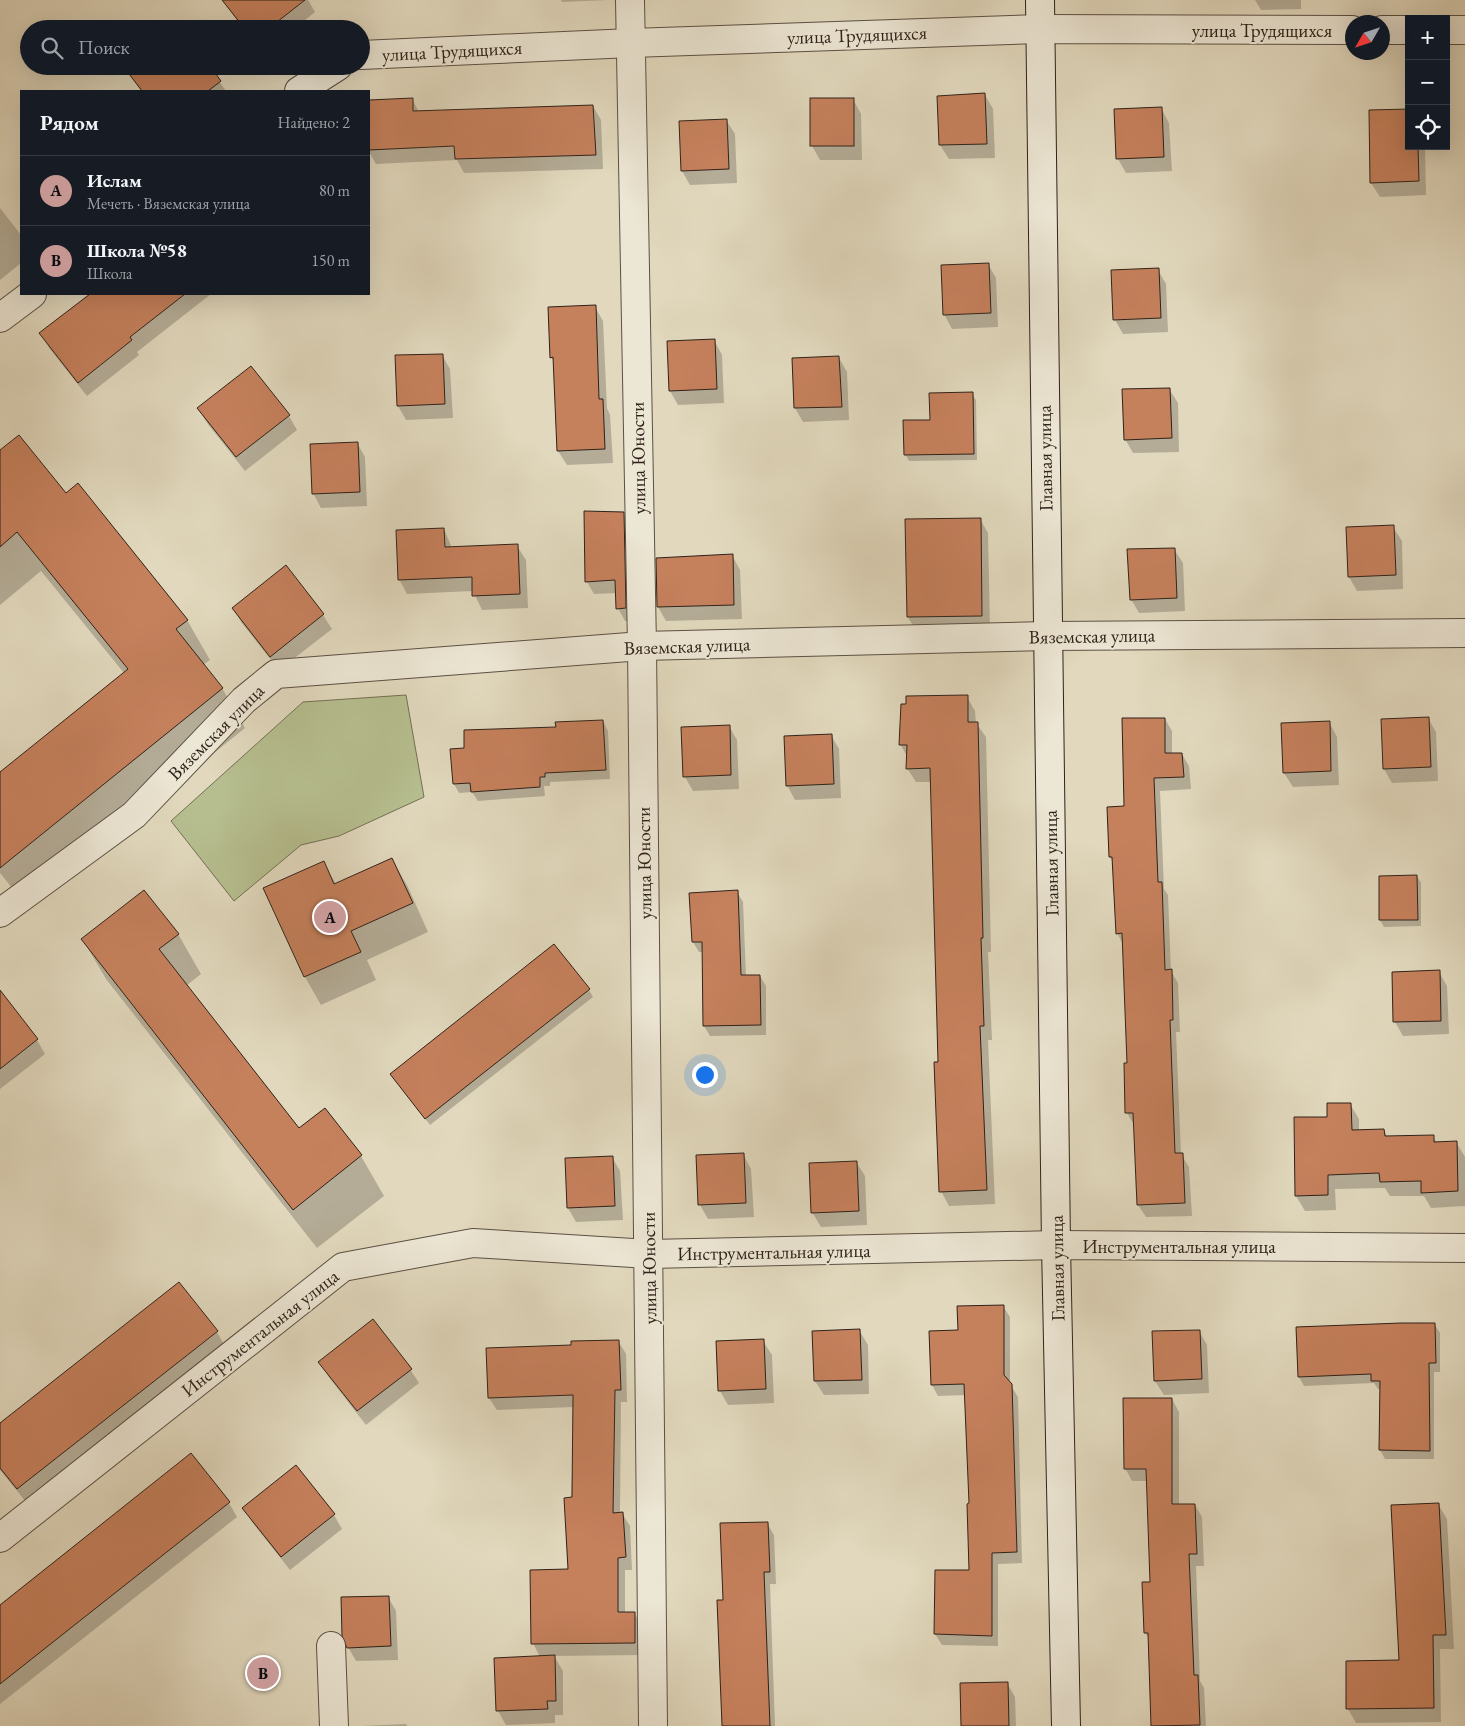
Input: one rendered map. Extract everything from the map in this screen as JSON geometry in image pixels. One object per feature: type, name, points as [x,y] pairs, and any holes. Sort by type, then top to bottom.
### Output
[{"type":"street","name":"улица Юности","points":[[630,0],[642,646],[653,1726]]},
{"type":"street","name":"Главная улица","points":[[1040,0],[1056,1245],[1066,1726]]},
{"type":"street","name":"улица Трудящихся","points":[[370,55],[631,42],[1040,29],[1345,30]]},
{"type":"street","points":[[1390,30],[1405,30]]},
{"type":"street","points":[[1450,30],[1465,30]]},
{"type":"street","points":[[300,90],[324,75]]},
{"type":"street","points":[[0,318],[31,295]]},
{"type":"street","name":"Вяземская улица","points":[[0,913],[134,815],[244,700],[276,674],[642,646],[1047,636],[1465,632]]},
{"type":"street","name":"Инструментальная улица","points":[[0,1538],[343,1267],[473,1243],[649,1254],[1056,1245],[1465,1248]]},
{"type":"street","points":[[331,1646],[334,1726]]},
{"type":"green space","points":[[406,695],[424,797],[339,836],[301,845],[234,901],[171,821],[303,702]]},
{"type":"building","points":[[222,0],[305,0],[279,20],[238,20]]},
{"type":"building","points":[[130,75],[217,75],[221,81],[209,90],[141,90]]},
{"type":"building","points":[[985,93],[987,144],[939,145],[937,96]]},
{"type":"building","points":[[413,98],[413,111],[593,105],[596,155],[455,159],[454,146],[370,150],[370,100]]},
{"type":"building","points":[[810,98],[854,98],[854,146],[810,146]]},
{"type":"building","points":[[1162,107],[1164,157],[1116,159],[1114,109]]},
{"type":"building","points":[[1405,109],[1405,150],[1418,150],[1419,181],[1370,183],[1369,110]]},
{"type":"building","points":[[727,119],[729,169],[681,171],[679,121]]},
{"type":"building","points":[[989,263],[991,313],[943,315],[941,265]]},
{"type":"building","points":[[1159,268],[1161,318],[1113,320],[1111,270]]},
{"type":"building","points":[[89,295],[184,295],[130,337],[132,340],[78,383],[39,333]]},
{"type":"building","points":[[596,305],[599,399],[603,399],[605,449],[557,451],[553,357],[550,358],[548,307]]},
{"type":"building","points":[[715,339],[717,389],[669,391],[667,341]]},
{"type":"building","points":[[443,354],[445,404],[397,406],[395,355]]},
{"type":"building","points":[[839,356],[842,407],[794,408],[792,358]]},
{"type":"building","points":[[251,366],[290,415],[236,457],[197,408]]},
{"type":"building","points":[[1170,388],[1172,438],[1124,440],[1122,389]]},
{"type":"building","points":[[973,392],[974,454],[904,455],[903,420],[930,420],[929,393]]},
{"type":"building","points":[[19,435],[66,493],[78,483],[188,620],[176,629],[223,688],[0,868],[0,772],[128,669],[17,532],[0,547],[0,450]]},
{"type":"building","points":[[358,442],[360,492],[312,494],[310,444]]},
{"type":"building","points":[[584,511],[624,512],[626,608],[616,609],[615,580],[585,582]]},
{"type":"building","points":[[981,518],[982,616],[907,617],[905,519]]},
{"type":"building","points":[[1394,525],[1396,575],[1348,577],[1346,527]]},
{"type":"building","points":[[444,528],[445,547],[518,544],[520,594],[472,596],[472,577],[398,580],[396,530]]},
{"type":"building","points":[[1175,548],[1177,598],[1130,600],[1127,549]]},
{"type":"building","points":[[733,554],[734,605],[657,607],[656,558]]},
{"type":"building","points":[[286,565],[324,614],[270,657],[232,608]]},
{"type":"building","points":[[968,695],[968,722],[978,722],[984,1026],[980,1026],[987,1190],[939,1192],[934,1062],[938,1062],[930,768],[906,769],[907,745],[899,745],[901,704],[906,704],[906,696]]},
{"type":"building","points":[[1429,717],[1431,767],[1383,769],[1381,719]]},
{"type":"building","points":[[1122,718],[1165,718],[1165,753],[1182,753],[1184,777],[1154,778],[1158,882],[1162,882],[1165,970],[1172,969],[1173,1020],[1170,1020],[1175,1153],[1183,1153],[1185,1203],[1137,1205],[1133,1113],[1125,1113],[1124,1063],[1127,1063],[1122,933],[1116,934],[1112,857],[1109,857],[1107,807],[1124,806]]},
{"type":"building","points":[[603,720],[606,770],[545,773],[545,777],[540,777],[540,787],[471,792],[470,783],[453,784],[450,749],[464,748],[464,730],[556,727],[555,722]]},
{"type":"building","points":[[1330,721],[1331,771],[1283,773],[1281,723]]},
{"type":"building","points":[[730,725],[731,775],[683,777],[681,727]]},
{"type":"building","points":[[832,734],[834,784],[786,786],[784,736]]},
{"type":"building","points":[[392,858],[413,903],[351,931],[361,952],[304,977],[263,888],[324,861],[334,884]]},
{"type":"building","points":[[1417,875],[1418,920],[1379,920],[1379,876]]},
{"type":"building","points":[[144,890],[179,934],[159,949],[299,1128],[325,1108],[362,1155],[293,1210],[81,939]]},
{"type":"building","points":[[738,890],[741,975],[760,975],[761,1025],[703,1026],[702,942],[692,942],[689,893]]},
{"type":"building","points":[[554,944],[590,989],[425,1119],[390,1074]]},
{"type":"building","points":[[1440,970],[1441,1021],[1393,1022],[1392,972]]},
{"type":"building","points":[[0,990],[38,1039],[0,1069]]},
{"type":"building","points":[[1327,1103],[1351,1103],[1352,1130],[1384,1129],[1385,1136],[1434,1135],[1434,1142],[1457,1141],[1458,1191],[1421,1193],[1421,1181],[1380,1182],[1379,1173],[1328,1175],[1328,1195],[1295,1196],[1294,1117],[1327,1117]]},
{"type":"building","points":[[744,1153],[746,1203],[698,1205],[696,1155]]},
{"type":"building","points":[[613,1156],[615,1206],[567,1208],[565,1158]]},
{"type":"building","points":[[857,1161],[859,1211],[811,1213],[809,1163]]},
{"type":"building","points":[[179,1282],[218,1331],[17,1489],[0,1468],[0,1423]]},
{"type":"building","points":[[1004,1305],[1004,1375],[1012,1384],[1017,1552],[992,1553],[992,1636],[934,1634],[935,1570],[969,1570],[967,1504],[969,1503],[964,1384],[931,1385],[929,1331],[958,1330],[957,1306]]},
{"type":"building","points":[[373,1319],[412,1369],[357,1411],[318,1362]]},
{"type":"building","points":[[1435,1323],[1436,1363],[1429,1363],[1430,1451],[1379,1450],[1380,1381],[1371,1381],[1371,1374],[1298,1377],[1296,1327]]},
{"type":"building","points":[[860,1329],[862,1380],[814,1381],[812,1331]]},
{"type":"building","points":[[1200,1330],[1202,1379],[1154,1381],[1152,1331]]},
{"type":"building","points":[[764,1339],[766,1389],[718,1391],[716,1341]]},
{"type":"building","points":[[619,1340],[621,1390],[615,1390],[613,1513],[623,1512],[626,1557],[618,1558],[618,1612],[635,1612],[635,1643],[531,1644],[530,1570],[568,1569],[564,1498],[572,1497],[573,1395],[488,1398],[486,1348],[571,1345],[571,1341]]},
{"type":"building","points":[[1123,1398],[1172,1398],[1172,1504],[1195,1504],[1197,1554],[1189,1554],[1194,1675],[1198,1675],[1200,1725],[1151,1726],[1148,1633],[1144,1633],[1142,1582],[1150,1582],[1146,1469],[1124,1469]]},
{"type":"building","points":[[191,1453],[230,1502],[0,1684],[0,1605]]},
{"type":"building","points":[[296,1465],[335,1514],[281,1557],[242,1508]]},
{"type":"building","points":[[1439,1503],[1446,1635],[1433,1635],[1434,1708],[1346,1709],[1346,1661],[1399,1660],[1391,1505]]},
{"type":"building","points":[[768,1522],[770,1572],[764,1572],[770,1726],[722,1726],[717,1600],[723,1600],[720,1523]]},
{"type":"building","points":[[389,1596],[391,1646],[347,1648],[342,1636],[341,1597]]},
{"type":"building","points":[[555,1655],[556,1701],[547,1701],[548,1709],[496,1711],[494,1658]]},
{"type":"building","points":[[1008,1682],[1009,1726],[961,1726],[960,1683]]},
{"type":"place","name":"Ислам","points":[[330,917]]},
{"type":"place","name":"Школа №58","points":[[263,1673]]}]
